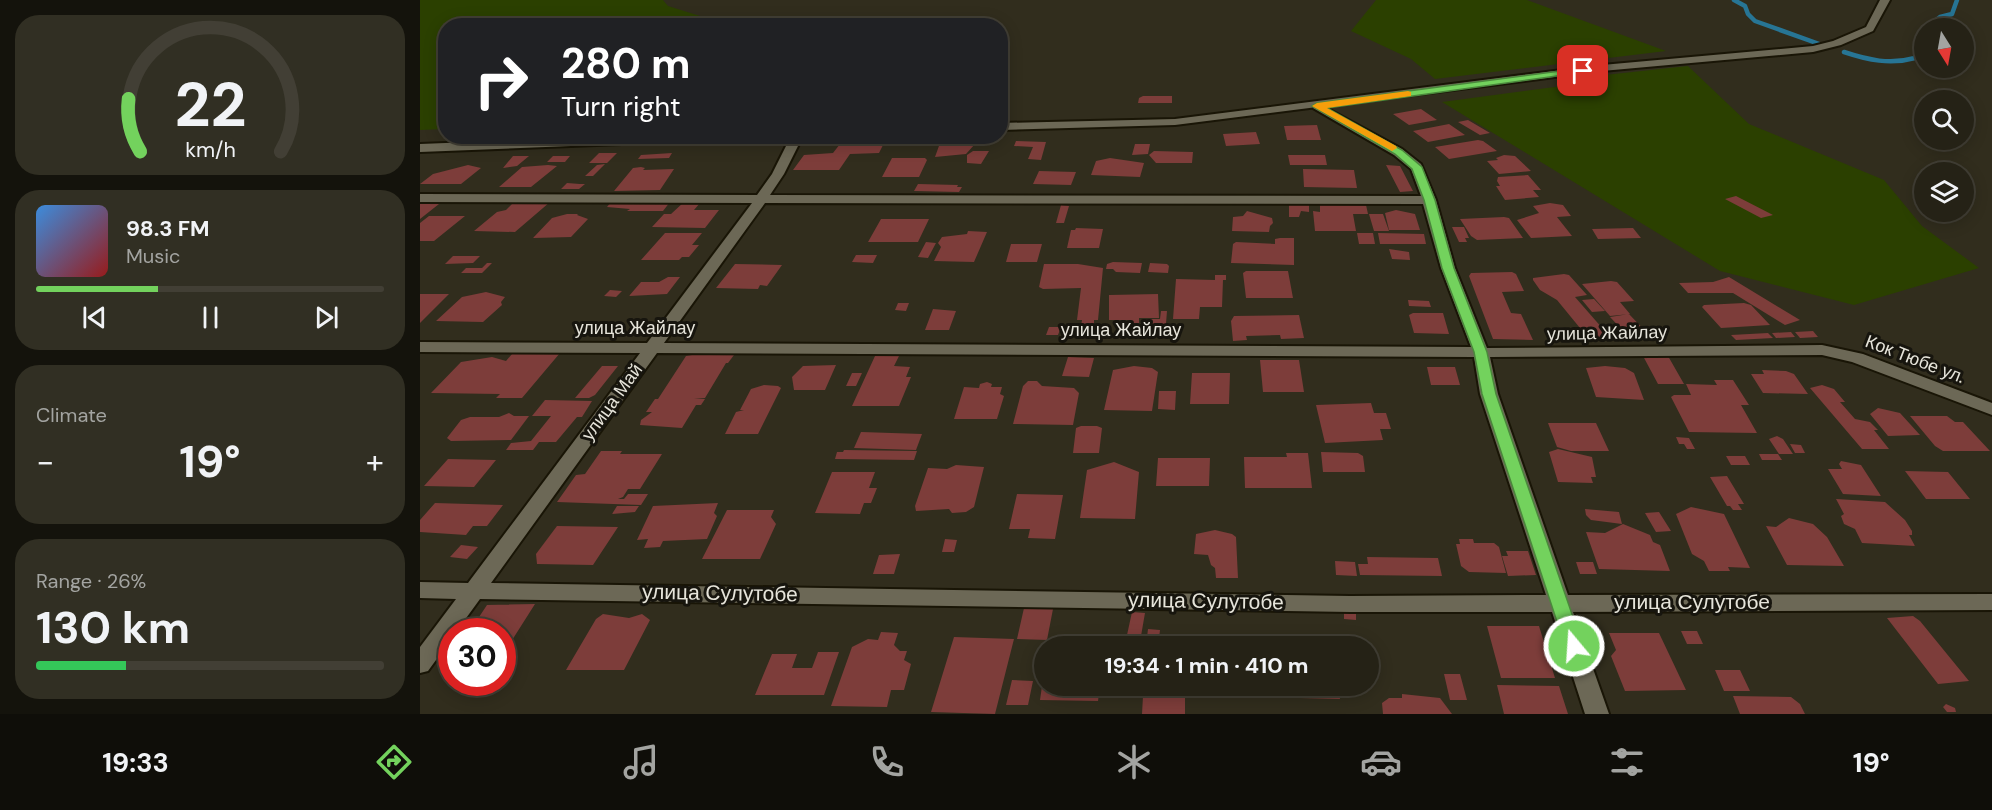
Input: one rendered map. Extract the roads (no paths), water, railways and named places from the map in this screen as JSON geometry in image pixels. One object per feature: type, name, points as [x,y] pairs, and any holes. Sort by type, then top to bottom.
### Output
[{"type":"street","points":[[1008,128],[1175,122],[1317,106],[1602,68],[1813,49],[1837,43],[1870,29],[1885,0]]},
{"type":"street","points":[[1317,106],[1398,152],[1417,167],[1448,268],[1481,352],[1489,394],[1596,714]]},
{"type":"street","points":[[420,148],[521,144]]},
{"type":"street","name":"улица Май","points":[[420,664],[778,174],[793,144]]},
{"type":"street","points":[[420,198],[1429,200]]},
{"type":"street","name":"улица Жайлау","points":[[420,347],[1481,352],[1822,350]]},
{"type":"street","name":"Кок Тюбе ул.","points":[[1822,350],[1857,358],[1992,409]]},
{"type":"street","name":"улица Сулутобе","points":[[420,590],[1350,604],[1992,602]]},
{"type":"waterway","points":[[1734,0],[1745,6],[1748,14],[1755,21],[1822,45]]},
{"type":"waterway","points":[[1939,18],[1952,14],[1957,0]]},
{"type":"waterway","points":[[1844,52],[1888,61],[1914,58]]}]
